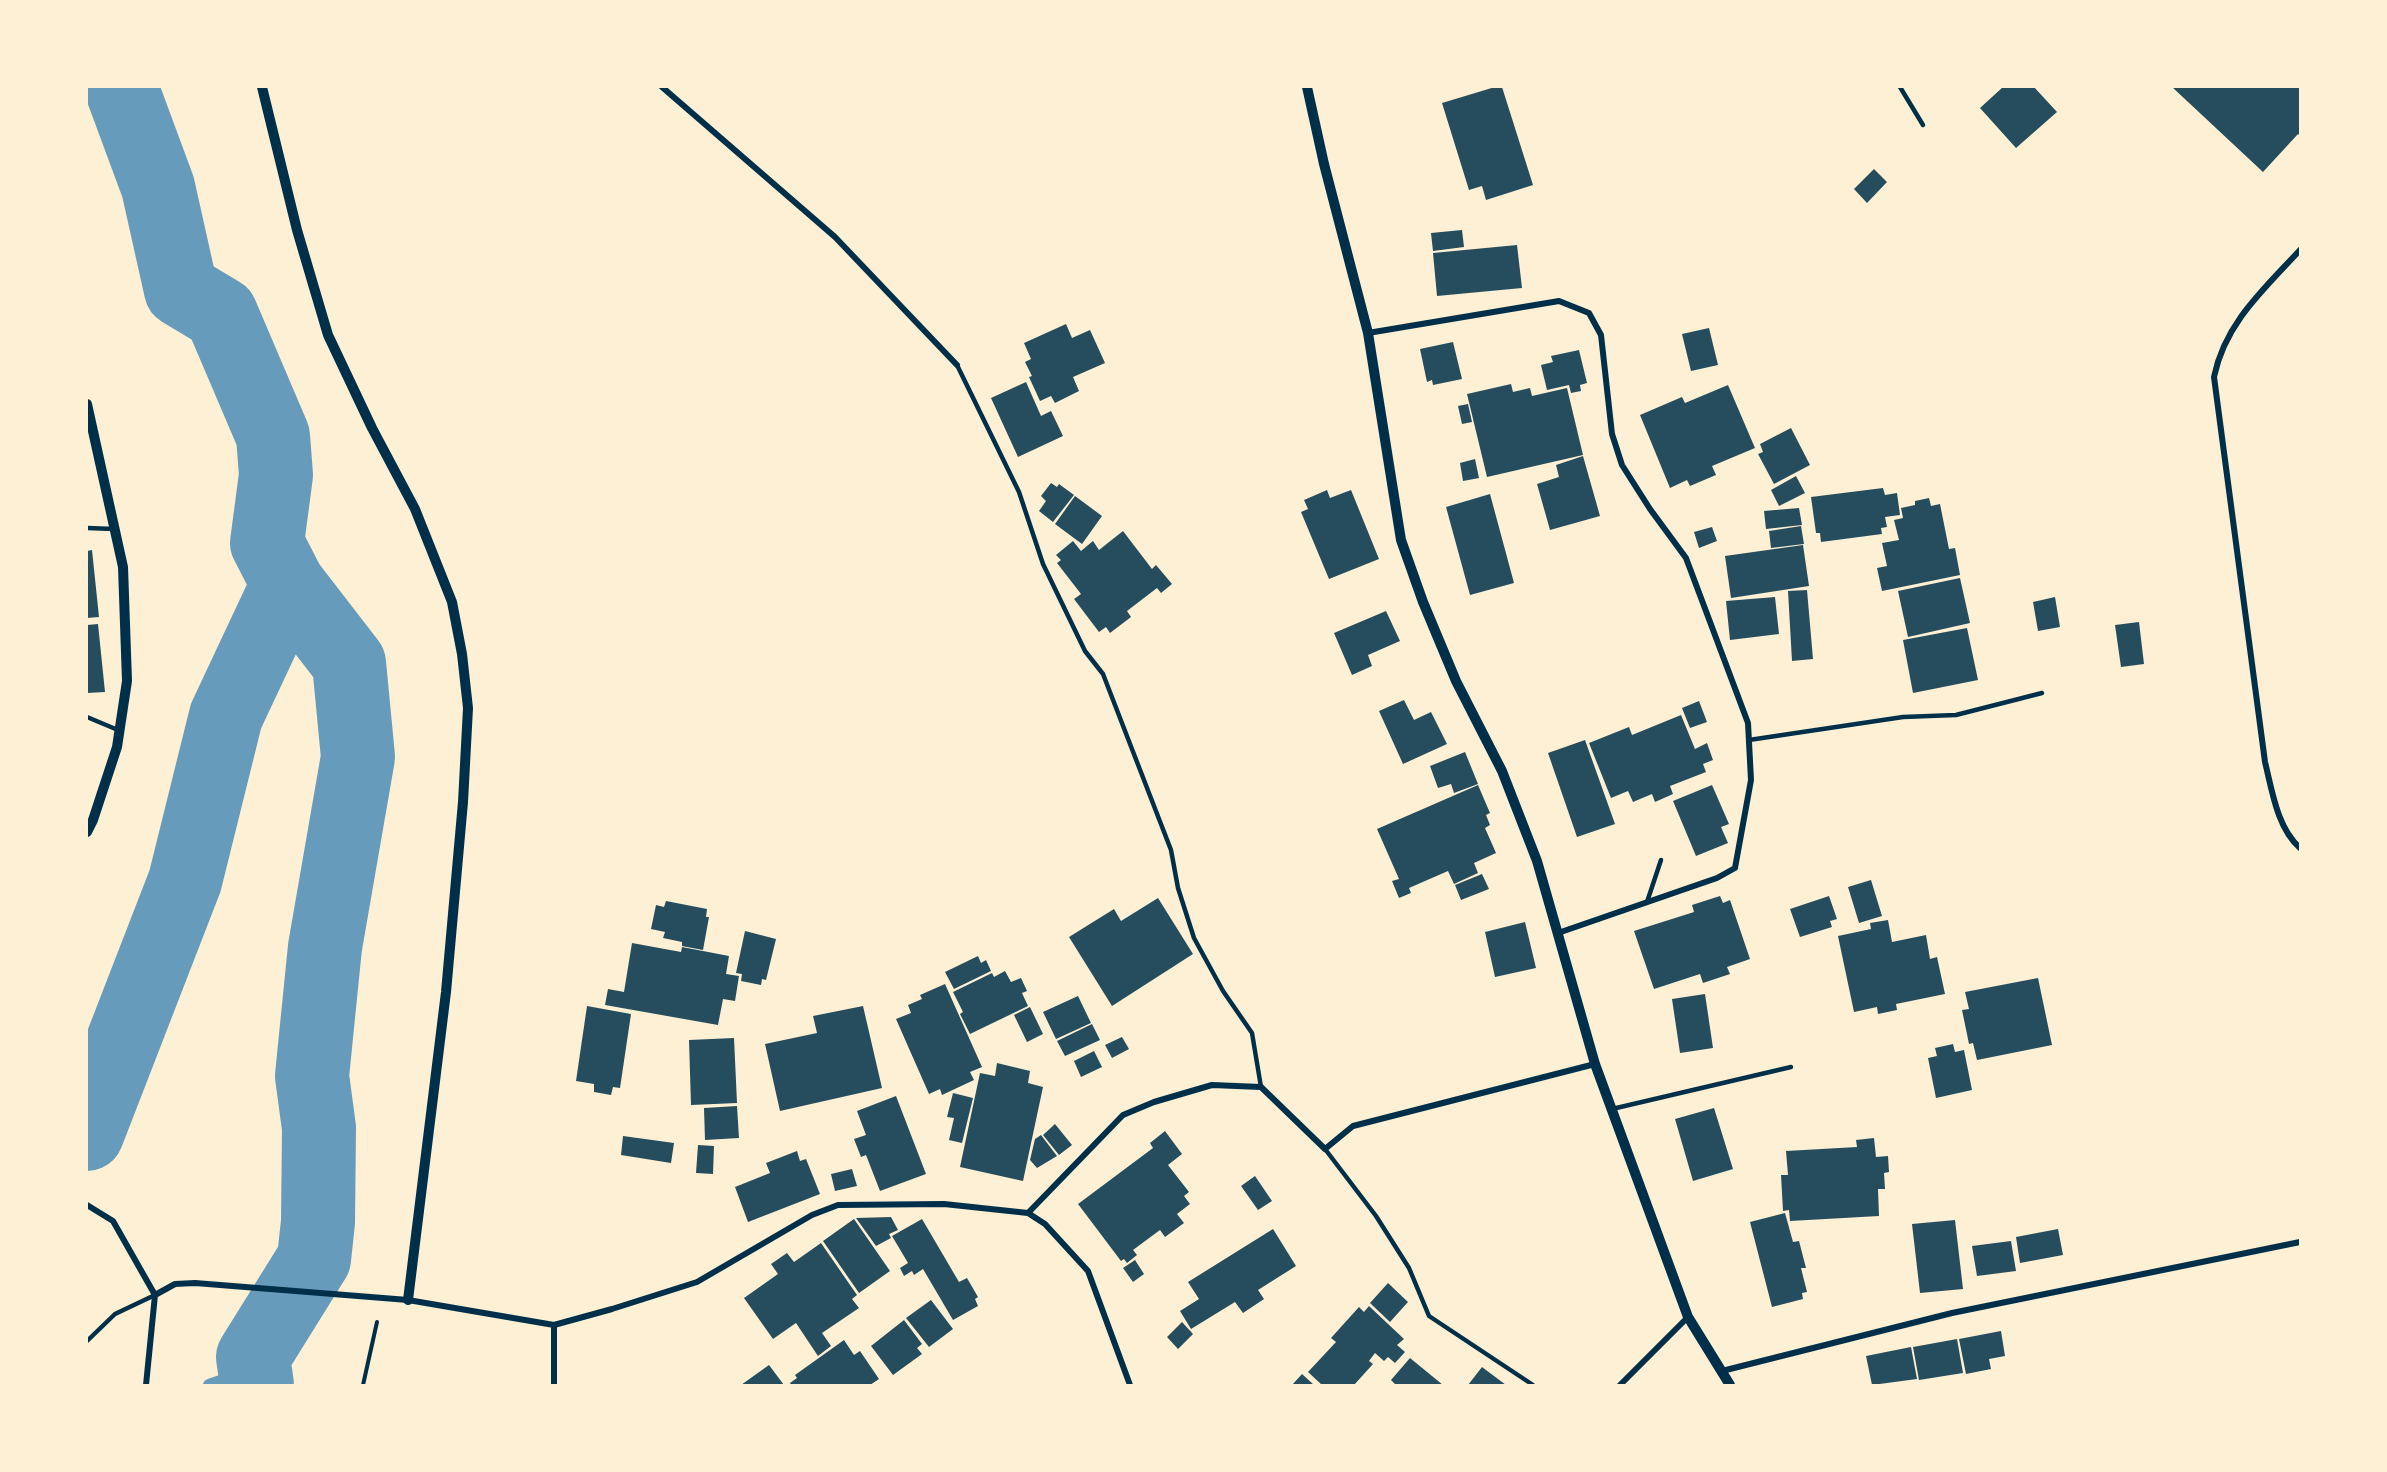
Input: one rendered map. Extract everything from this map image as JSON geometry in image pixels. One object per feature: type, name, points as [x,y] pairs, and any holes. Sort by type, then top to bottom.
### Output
[{"type":"street","points":[[262,87],[297,230],[328,335],[372,428],[415,509],[452,602],[462,654],[468,708],[463,802],[446,992],[408,1300]]},
{"type":"street","points":[[662,87],[835,237],[957,365]]},
{"type":"street","points":[[1307,87],[1324,164],[1368,333],[1401,540],[1455,681],[1502,771],[1537,861],[1595,1064],[1688,1317],[1730,1385]]},
{"type":"street","points":[[2300,250],[2248,306],[2230,332],[2218,355],[2214,377],[2265,762],[2277,809],[2294,843],[2300,848]]},
{"type":"street","points":[[1368,333],[1559,301],[1589,313],[1601,335],[1612,434],[1622,465],[1650,509],[1686,558],[1748,723],[1751,780],[1735,868],[1717,878],[1558,933]]},
{"type":"street","points":[[87,404],[123,567],[126,670],[120,730],[114,757],[87,832]]},
{"type":"street","points":[[1028,1213],[1123,1115],[1154,1102],[1212,1085],[1261,1087],[1326,1149],[1353,1126],[1595,1064]]},
{"type":"street","points":[[154,1295],[175,1284],[195,1283],[408,1300],[554,1325],[697,1282],[812,1215],[838,1205],[944,1204],[1028,1213],[1045,1224],[1088,1271],[1130,1385]]},
{"type":"street","points":[[87,1205],[113,1221],[154,1295],[146,1385]]},
{"type":"street","points":[[1722,1371],[1952,1313],[2300,1242]]},
{"type":"street","points":[[1620,1385],[1688,1317]]},
{"type":"street","points":[[554,1325],[554,1385]]},
{"type":"lane","points":[[1900,87],[1923,125]]},
{"type":"lane","points":[[957,365],[1019,492],[1043,564],[1085,651],[1103,674],[1171,850],[1178,888],[1194,938],[1223,991],[1252,1033],[1261,1087]]},
{"type":"lane","points":[[87,528],[114,529]]},
{"type":"lane","points":[[1749,740],[1903,717],[1956,715],[2042,693]]},
{"type":"lane","points":[[87,717],[120,730]]},
{"type":"lane","points":[[1647,902],[1662,860]]},
{"type":"lane","points":[[1612,1109],[1791,1067]]},
{"type":"lane","points":[[1326,1149],[1376,1216],[1409,1268],[1429,1316],[1533,1385]]},
{"type":"lane","points":[[87,1341],[115,1314],[154,1295]]},
{"type":"path","points":[[363,1385],[383,1298]]},
{"type":"building","points":[[1495,87],[1502,87],[1533,185],[1486,200],[1482,186],[1469,190],[1442,103]]},
{"type":"building","points":[[2003,87],[2034,87],[2057,112],[2016,148],[1980,108]]},
{"type":"building","points":[[2172,87],[2300,87],[2300,136],[2298,134],[2263,172]]},
{"type":"building","points":[[1874,169],[1887,182],[1867,203],[1854,189]]},
{"type":"building","points":[[1462,230],[1464,247],[1433,251],[1431,233]]},
{"type":"building","points":[[1517,245],[1522,288],[1437,296],[1433,253]]},
{"type":"building","points":[[1066,324],[1072,338],[1090,330],[1105,363],[1073,377],[1079,391],[1055,403],[1051,396],[1040,401],[1029,377],[1032,376],[1025,362],[1031,359],[1024,343]]},
{"type":"building","points":[[1709,328],[1718,365],[1691,371],[1682,334]]},
{"type":"building","points":[[1453,342],[1462,379],[1433,385],[1432,380],[1427,382],[1420,349]]},
{"type":"building","points":[[1579,350],[1587,383],[1580,385],[1581,391],[1571,393],[1569,385],[1547,390],[1541,365],[1553,362],[1551,356]]},
{"type":"building","points":[[1026,382],[1041,416],[1051,411],[1063,436],[1018,457],[991,398]]},
{"type":"building","points":[[1511,384],[1513,392],[1530,388],[1532,396],[1567,388],[1583,455],[1487,477],[1467,394]]},
{"type":"building","points":[[1728,385],[1755,448],[1712,466],[1716,475],[1690,486],[1687,480],[1670,488],[1640,415],[1682,397],[1685,403]]},
{"type":"building","points":[[1468,404],[1472,422],[1462,424],[1458,406]]},
{"type":"building","points":[[1791,428],[1810,465],[1774,484],[1758,454],[1763,452],[1760,444]]},
{"type":"building","points":[[1583,456],[1600,516],[1550,530],[1537,484],[1559,477],[1556,465]]},
{"type":"building","points":[[1475,459],[1479,478],[1463,481],[1460,463]]},
{"type":"building","points":[[1796,476],[1805,493],[1779,506],[1771,490]]},
{"type":"building","points":[[1051,483],[1057,487],[1059,484],[1074,495],[1053,522],[1039,511],[1046,501],[1041,496]]},
{"type":"building","points":[[1883,488],[1885,495],[1897,493],[1900,515],[1885,517],[1887,527],[1881,528],[1882,534],[1821,542],[1820,533],[1816,533],[1811,497]]},
{"type":"building","points":[[1327,490],[1330,498],[1351,490],[1379,559],[1329,579],[1301,512],[1308,509],[1304,500]]},
{"type":"building","points":[[1490,494],[1514,583],[1470,595],[1446,507]]},
{"type":"building","points":[[1075,496],[1102,516],[1082,544],[1055,524]]},
{"type":"building","points":[[1929,498],[1931,506],[1940,504],[1949,549],[1955,548],[1960,575],[1882,591],[1877,568],[1887,566],[1882,543],[1899,540],[1894,520],[1903,518],[1901,508],[1915,505],[1915,501]]},
{"type":"building","points":[[1799,508],[1802,525],[1766,529],[1764,511]]},
{"type":"building","points":[[1801,526],[1804,544],[1771,548],[1769,531]]},
{"type":"building","points":[[1712,527],[1717,541],[1699,548],[1694,532]]},
{"type":"building","points":[[1123,531],[1152,569],[1156,565],[1172,584],[1161,593],[1157,588],[1127,611],[1131,617],[1110,633],[1106,627],[1099,632],[1074,599],[1081,594],[1057,563],[1061,560],[1056,555],[1073,541],[1081,551],[1093,541],[1099,550]]},
{"type":"building","points":[[1803,545],[1809,586],[1731,598],[1725,556]]},
{"type":"building","points":[[92,550],[99,617],[87,618],[87,551]]},
{"type":"building","points":[[1960,578],[1970,623],[1908,637],[1898,591]]},
{"type":"building","points":[[1807,590],[1813,659],[1792,661],[1788,591]]},
{"type":"building","points":[[1775,597],[1779,634],[1730,640],[1726,601]]},
{"type":"building","points":[[2055,597],[2060,627],[2038,631],[2033,602]]},
{"type":"building","points":[[1386,611],[1400,641],[1368,655],[1372,666],[1352,675],[1334,633]]},
{"type":"building","points":[[2139,622],[2144,664],[2121,667],[2115,625]]},
{"type":"building","points":[[98,624],[105,692],[87,693],[87,625]]},
{"type":"building","points":[[1967,628],[1978,680],[1913,693],[1903,640]]},
{"type":"building","points":[[1404,700],[1414,720],[1431,712],[1447,744],[1403,764],[1379,711]]},
{"type":"building","points":[[1699,701],[1707,722],[1690,728],[1682,708]]},
{"type":"building","points":[[1681,715],[1695,749],[1707,743],[1713,760],[1703,764],[1706,772],[1670,786],[1673,794],[1655,802],[1652,794],[1633,802],[1628,791],[1611,798],[1589,743],[1629,727],[1632,735]]},
{"type":"building","points":[[1585,740],[1615,824],[1577,837],[1548,753]]},
{"type":"building","points":[[1465,752],[1478,784],[1454,793],[1451,784],[1438,788],[1430,766]]},
{"type":"building","points":[[1478,785],[1490,813],[1486,815],[1490,825],[1485,828],[1496,853],[1474,863],[1478,873],[1454,884],[1448,871],[1409,888],[1411,893],[1399,898],[1392,881],[1399,879],[1377,829]]},
{"type":"building","points":[[1712,785],[1729,824],[1721,827],[1728,843],[1696,856],[1673,801]]},
{"type":"building","points":[[1482,874],[1489,889],[1461,900],[1455,885]]},
{"type":"building","points":[[1871,880],[1882,916],[1859,923],[1848,887]]},
{"type":"building","points":[[1720,896],[1723,903],[1730,900],[1750,959],[1727,967],[1730,974],[1703,983],[1700,974],[1654,989],[1634,931],[1694,912],[1692,905]]},
{"type":"building","points":[[1829,896],[1837,919],[1830,921],[1832,927],[1800,937],[1790,909]]},
{"type":"building","points":[[1158,898],[1193,954],[1112,1006],[1069,937],[1114,909],[1121,921]]},
{"type":"building","points":[[666,901],[707,909],[706,917],[709,917],[703,950],[682,946],[682,942],[663,938],[665,932],[651,929],[656,905],[664,907]]},
{"type":"building","points":[[1888,920],[1892,942],[1926,935],[1930,959],[1937,957],[1945,994],[1896,1004],[1897,1010],[1878,1014],[1877,1007],[1854,1012],[1838,936],[1871,929],[1870,923]]},
{"type":"building","points":[[1525,922],[1536,968],[1495,977],[1485,932]]},
{"type":"building","points":[[745,931],[776,939],[766,980],[762,979],[761,985],[741,981],[742,974],[736,973]]},
{"type":"building","points":[[632,943],[681,952],[682,947],[729,956],[726,974],[739,976],[735,1001],[723,999],[718,1025],[605,1005],[608,989],[624,992]]},
{"type":"building","points":[[978,956],[981,963],[986,960],[991,971],[954,989],[945,972]]},
{"type":"building","points":[[1005,971],[1011,982],[1021,978],[1027,991],[1022,993],[1028,1006],[970,1034],[953,992],[992,973],[994,977]]},
{"type":"building","points":[[2038,978],[2052,1045],[1977,1060],[1973,1043],[1969,1044],[1962,1010],[1969,1009],[1965,992]]},
{"type":"building","points":[[945,984],[982,1067],[970,1072],[974,1080],[942,1095],[940,1089],[929,1094],[896,1019],[911,1013],[908,1005],[922,999],[920,995]]},
{"type":"building","points":[[1705,994],[1713,1048],[1680,1053],[1672,999]]},
{"type":"building","points":[[1078,996],[1091,1023],[1056,1039],[1043,1012]]},
{"type":"building","points":[[587,1006],[631,1014],[620,1088],[613,1087],[611,1095],[594,1092],[594,1084],[576,1081]]},
{"type":"building","points":[[863,1006],[882,1088],[780,1111],[765,1044],[817,1033],[813,1016]]},
{"type":"building","points":[[1030,1007],[1043,1034],[1027,1042],[1014,1015]]},
{"type":"building","points":[[1092,1024],[1100,1040],[1065,1056],[1057,1041]]},
{"type":"building","points":[[1122,1037],[1129,1049],[1112,1058],[1105,1045]]},
{"type":"building","points":[[734,1038],[737,1103],[691,1105],[689,1040]]},
{"type":"building","points":[[1953,1044],[1955,1052],[1964,1050],[1972,1090],[1936,1098],[1928,1058],[1937,1056],[1935,1048]]},
{"type":"building","points":[[1094,1051],[1102,1067],[1081,1077],[1074,1061]]},
{"type":"building","points":[[997,1063],[1030,1071],[1028,1083],[1043,1087],[1023,1181],[960,1167],[980,1073],[995,1076]]},
{"type":"building","points":[[953,1093],[973,1098],[962,1143],[949,1140],[954,1118],[947,1117]]},
{"type":"building","points":[[896,1096],[926,1174],[880,1191],[866,1155],[861,1157],[854,1139],[866,1135],[857,1111]]},
{"type":"building","points":[[737,1106],[739,1138],[705,1140],[704,1108]]},
{"type":"building","points":[[1714,1108],[1733,1169],[1693,1181],[1675,1119]]},
{"type":"building","points":[[1055,1124],[1072,1145],[1059,1155],[1043,1135]]},
{"type":"building","points":[[1165,1131],[1182,1154],[1168,1165],[1189,1192],[1184,1196],[1190,1204],[1177,1214],[1184,1223],[1165,1237],[1160,1230],[1133,1250],[1137,1255],[1127,1263],[1124,1259],[1121,1261],[1078,1204],[1153,1148],[1150,1143]]},
{"type":"building","points":[[1041,1135],[1057,1156],[1037,1168],[1030,1160],[1035,1139]]},
{"type":"building","points":[[623,1136],[674,1143],[671,1163],[621,1155]]},
{"type":"building","points":[[1874,1138],[1876,1157],[1888,1156],[1889,1172],[1884,1173],[1885,1189],[1878,1189],[1879,1216],[1790,1221],[1789,1210],[1783,1211],[1781,1175],[1788,1175],[1786,1151],[1857,1147],[1856,1140]]},
{"type":"building","points":[[698,1145],[714,1146],[713,1174],[696,1173]]},
{"type":"building","points":[[797,1151],[800,1161],[806,1159],[820,1194],[748,1222],[735,1187],[770,1173],[766,1163]]},
{"type":"building","points":[[852,1169],[857,1186],[835,1191],[831,1174]]},
{"type":"building","points":[[1255,1176],[1272,1201],[1258,1210],[1241,1186]]},
{"type":"building","points":[[1785,1213],[1793,1242],[1799,1241],[1806,1268],[1801,1268],[1807,1292],[1802,1293],[1803,1299],[1772,1307],[1750,1222]]},
{"type":"building","points":[[891,1217],[898,1230],[889,1234],[891,1238],[876,1246],[856,1218]]},
{"type":"building","points":[[854,1219],[890,1271],[859,1293],[823,1241]]},
{"type":"building","points":[[922,1219],[959,1282],[967,1278],[978,1297],[975,1299],[978,1306],[953,1320],[923,1269],[914,1275],[912,1271],[904,1276],[900,1268],[908,1263],[892,1236]]},
{"type":"building","points":[[1955,1220],[1963,1289],[1920,1293],[1912,1224]]},
{"type":"building","points":[[1273,1229],[1296,1266],[1258,1290],[1264,1299],[1243,1313],[1235,1302],[1191,1329],[1180,1311],[1199,1299],[1188,1282]]},
{"type":"building","points":[[2058,1229],[2063,1255],[2020,1263],[2016,1237]]},
{"type":"building","points":[[2011,1241],[2016,1271],[1977,1276],[1972,1246]]},
{"type":"building","points":[[821,1243],[857,1295],[852,1299],[859,1308],[822,1333],[831,1346],[818,1356],[796,1323],[773,1339],[744,1298],[778,1274],[771,1264],[787,1253],[794,1262]]},
{"type":"building","points":[[1135,1260],[1144,1274],[1133,1282],[1123,1268]]},
{"type":"building","points":[[1388,1283],[1408,1302],[1390,1322],[1370,1303]]},
{"type":"building","points":[[931,1300],[953,1329],[929,1347],[906,1318]]},
{"type":"building","points":[[1369,1306],[1404,1339],[1397,1345],[1405,1352],[1395,1363],[1388,1357],[1384,1361],[1375,1353],[1369,1361],[1373,1364],[1354,1385],[1322,1385],[1308,1372],[1336,1342],[1331,1338],[1359,1307],[1364,1312]]},
{"type":"building","points":[[904,1320],[922,1344],[917,1348],[922,1354],[893,1375],[871,1346]]},
{"type":"building","points":[[1182,1322],[1193,1334],[1178,1349],[1167,1337]]},
{"type":"building","points":[[2001,1331],[2005,1356],[1989,1359],[1991,1369],[1966,1374],[1959,1339]]},
{"type":"building","points":[[1957,1339],[1963,1373],[1919,1380],[1913,1347]]},
{"type":"building","points":[[844,1340],[854,1355],[860,1351],[879,1379],[870,1385],[791,1385],[790,1383],[797,1378],[795,1375]]},
{"type":"building","points":[[1911,1347],[1917,1379],[1872,1385],[1866,1356]]},
{"type":"building","points":[[1410,1358],[1443,1385],[1396,1385],[1391,1380]]},
{"type":"building","points":[[769,1365],[784,1385],[741,1385]]},
{"type":"building","points":[[1482,1367],[1506,1385],[1468,1385]]},
{"type":"building","points":[[1302,1374],[1314,1385],[1292,1385]]},
{"type":"waterway","points":[[121,87],[158,187],[181,290],[221,314],[273,436],[276,475],[267,543],[288,584],[349,663],[358,757],[325,947],[312,1076],[319,1128],[318,1222],[314,1259],[253,1357],[257,1385]]},
{"type":"waterway","points":[[87,1134],[185,881],[226,716],[288,584]]},
{"type":"waterway","points":[[209,1385],[238,1375],[253,1357]]}]
